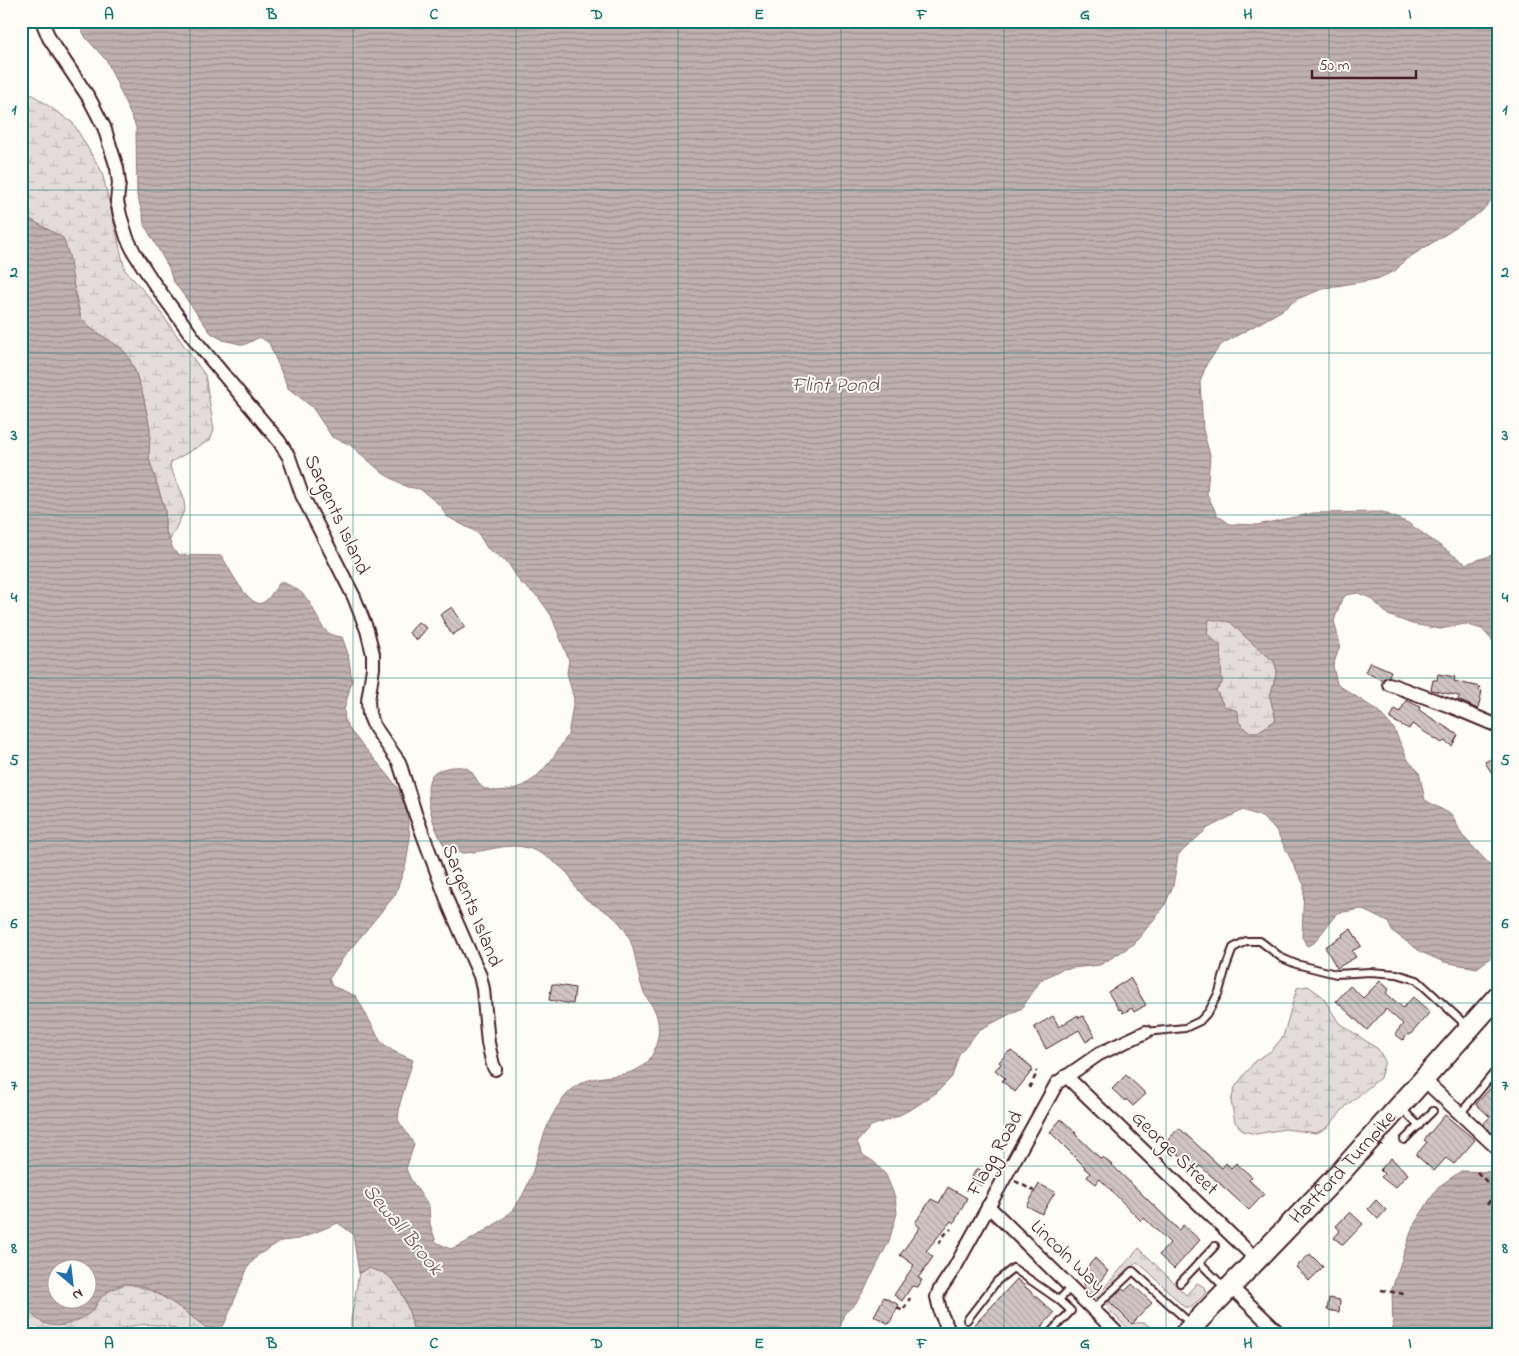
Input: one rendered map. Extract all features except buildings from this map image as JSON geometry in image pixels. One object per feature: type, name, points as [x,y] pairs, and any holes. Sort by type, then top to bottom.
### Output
[{"type":"main road","name":"Hartford Turnpike","points":[[1188,1330],[1340,1173],[1498,996]]},
{"type":"street","name":"Sargents Island","points":[[42,21],[50,38],[89,98],[104,127],[117,168],[119,183],[117,201],[120,215],[127,238],[135,254],[198,344],[279,441],[288,457],[305,501],[354,597],[367,630],[372,654],[373,668],[368,701],[369,714],[374,726],[399,762],[425,840],[454,917],[480,976],[488,1043],[495,1069]]},
{"type":"street","points":[[1389,684],[1498,726]]},
{"type":"street","name":"Flagg Road","points":[[951,1335],[943,1318],[937,1297],[1057,1083],[1098,1054],[1146,1032]]},
{"type":"street","name":"George Street","points":[[1066,1076],[1256,1258]]},
{"type":"street","points":[[1424,1080],[1498,1149]]},
{"type":"street","name":"Lincoln Way","points":[[988,1206],[1119,1335]]},
{"type":"street","points":[[1229,1288],[1280,1335]]},
{"type":"lane","points":[[1146,1032],[1185,1028],[1200,1021],[1209,1011],[1219,992],[1234,948],[1246,940],[1260,941],[1282,958],[1296,964],[1336,974],[1370,972],[1397,974],[1417,980],[1470,1028]]},
{"type":"lane","points":[[1460,1114],[1498,1068]]},
{"type":"lane","points":[[1400,1107],[1419,1126]]},
{"type":"lane","points":[[1404,1140],[1433,1111]]},
{"type":"lane","points":[[1180,1283],[1215,1246]]},
{"type":"lane","points":[[1199,1262],[1229,1288]]},
{"type":"lane","points":[[967,1320],[997,1281],[1013,1268],[1059,1300],[1071,1311],[1048,1335]]},
{"type":"lane","points":[[1094,1309],[1133,1271],[1188,1330]]},
{"type":"lane","points":[[1059,1300],[1071,1287]]},
{"type":"path","points":[[1029,1088],[1037,1073],[1036,1071]]},
{"type":"path","points":[[1477,1172],[1498,1193],[1487,1204]]},
{"type":"path","points":[[1005,1176],[1034,1191]]},
{"type":"path","points":[[939,1244],[943,1236],[951,1228]]},
{"type":"path","points":[[1381,1290],[1404,1294]]},
{"type":"path","points":[[897,1308],[903,1311],[910,1298]]},
{"type":"green space","points":[[21,91],[33,95],[73,123],[102,172],[125,270],[151,299],[205,375],[214,430],[210,440],[171,462],[170,467],[183,495],[185,509],[170,540],[165,530],[165,510],[149,459],[150,429],[143,395],[135,371],[128,356],[121,348],[90,328],[81,318],[63,238],[21,214]]},
{"type":"green space","points":[[1209,619],[1230,622],[1274,661],[1277,671],[1270,697],[1276,720],[1258,732],[1248,732],[1224,706],[1216,691],[1222,683],[1207,634]]},
{"type":"green space","points":[[1308,986],[1322,996],[1339,1023],[1378,1049],[1385,1061],[1380,1078],[1346,1106],[1328,1127],[1317,1133],[1285,1129],[1256,1134],[1243,1131],[1235,1122],[1231,1101],[1235,1087],[1255,1061],[1271,1051],[1283,1037],[1297,988]]},
{"type":"green space","points":[[1139,1248],[1186,1295],[1197,1283],[1204,1287],[1206,1293],[1192,1307],[1184,1307],[1137,1262],[1098,1299],[1084,1286],[1091,1279],[1097,1284],[1099,1282],[1104,1288]]},
{"type":"green space","points":[[369,1268],[384,1273],[396,1284],[405,1300],[414,1335],[351,1335],[351,1320],[359,1273]]},
{"type":"green space","points":[[126,1284],[151,1291],[185,1311],[216,1335],[192,1335],[169,1327],[139,1325],[124,1328],[111,1335],[21,1335],[21,1297],[27,1309],[93,1311],[95,1308],[98,1308],[98,1303],[106,1293]]},
{"type":"green space","points":[[1109,1301],[1132,1324],[1144,1323],[1158,1335],[1135,1335],[1109,1310],[1107,1306]]},
{"type":"water","name":"Flint Pond","points":[[77,21],[1498,21],[1498,193],[1481,212],[1405,260],[1395,271],[1377,279],[1325,288],[1297,299],[1281,311],[1222,344],[1207,363],[1200,382],[1203,430],[1210,455],[1207,494],[1217,515],[1230,524],[1257,525],[1314,513],[1382,512],[1408,523],[1466,564],[1498,553],[1498,647],[1482,629],[1465,624],[1440,629],[1412,624],[1388,615],[1372,599],[1358,593],[1346,595],[1341,601],[1334,621],[1340,645],[1333,666],[1337,684],[1378,711],[1394,729],[1408,760],[1419,772],[1425,800],[1452,815],[1462,835],[1490,865],[1498,878],[1498,952],[1477,968],[1444,962],[1421,952],[1392,931],[1388,922],[1361,909],[1337,913],[1314,943],[1307,946],[1302,937],[1304,885],[1276,830],[1262,817],[1243,810],[1208,828],[1178,855],[1173,886],[1164,907],[1134,944],[1100,965],[1062,969],[1041,980],[1022,1008],[979,1030],[959,1054],[952,1077],[936,1093],[896,1117],[871,1126],[857,1142],[863,1155],[874,1162],[886,1175],[895,1197],[897,1213],[889,1241],[866,1287],[856,1303],[844,1314],[837,1335],[414,1335],[405,1300],[396,1284],[384,1273],[369,1268],[359,1273],[353,1234],[338,1223],[299,1239],[281,1241],[258,1255],[248,1267],[225,1323],[217,1335],[161,1296],[138,1285],[124,1284],[106,1293],[98,1301],[98,1258],[48,1258],[48,1308],[95,1308],[76,1321],[58,1326],[50,1325],[36,1318],[21,1297],[21,1189],[26,1180],[21,1151],[21,214],[63,238],[69,255],[76,300],[81,318],[90,328],[121,348],[128,356],[135,371],[143,395],[150,429],[149,459],[165,510],[165,530],[174,551],[179,555],[222,556],[239,586],[257,603],[262,603],[267,599],[281,581],[295,588],[305,596],[324,628],[334,636],[342,637],[348,654],[352,680],[344,710],[345,721],[352,733],[398,789],[407,813],[410,838],[406,864],[395,895],[343,958],[329,979],[332,986],[356,996],[381,1042],[393,1051],[413,1060],[400,1103],[398,1120],[414,1144],[406,1169],[411,1180],[429,1206],[430,1224],[436,1242],[450,1249],[473,1238],[505,1217],[516,1206],[524,1193],[549,1122],[565,1097],[576,1086],[585,1081],[624,1074],[642,1067],[649,1060],[654,1050],[659,1028],[656,1013],[646,997],[640,982],[633,949],[627,933],[612,916],[583,896],[563,869],[539,852],[520,846],[464,853],[449,851],[434,824],[428,788],[430,778],[436,771],[451,767],[464,767],[471,772],[483,788],[495,791],[509,790],[523,786],[535,778],[550,762],[568,735],[574,699],[567,673],[569,660],[551,615],[539,598],[520,582],[508,563],[487,548],[478,533],[446,516],[441,506],[420,489],[407,487],[384,474],[349,444],[332,437],[312,407],[288,388],[269,343],[260,337],[244,345],[223,340],[211,333],[172,279],[169,268],[144,224],[137,195],[136,127],[107,61],[86,38]],"holes":[[[1209,619],[1230,622],[1274,661],[1277,671],[1270,697],[1276,720],[1258,732],[1248,732],[1239,722],[1238,711],[1224,706],[1216,691],[1222,683],[1220,645],[1207,634]]]},
{"type":"water","points":[[1461,1171],[1492,1172],[1498,1175],[1498,1335],[1393,1335],[1392,1289],[1413,1226],[1438,1187]]},
{"type":"water label","name":"Sewall Brook","points":[[402,1230]]}]
